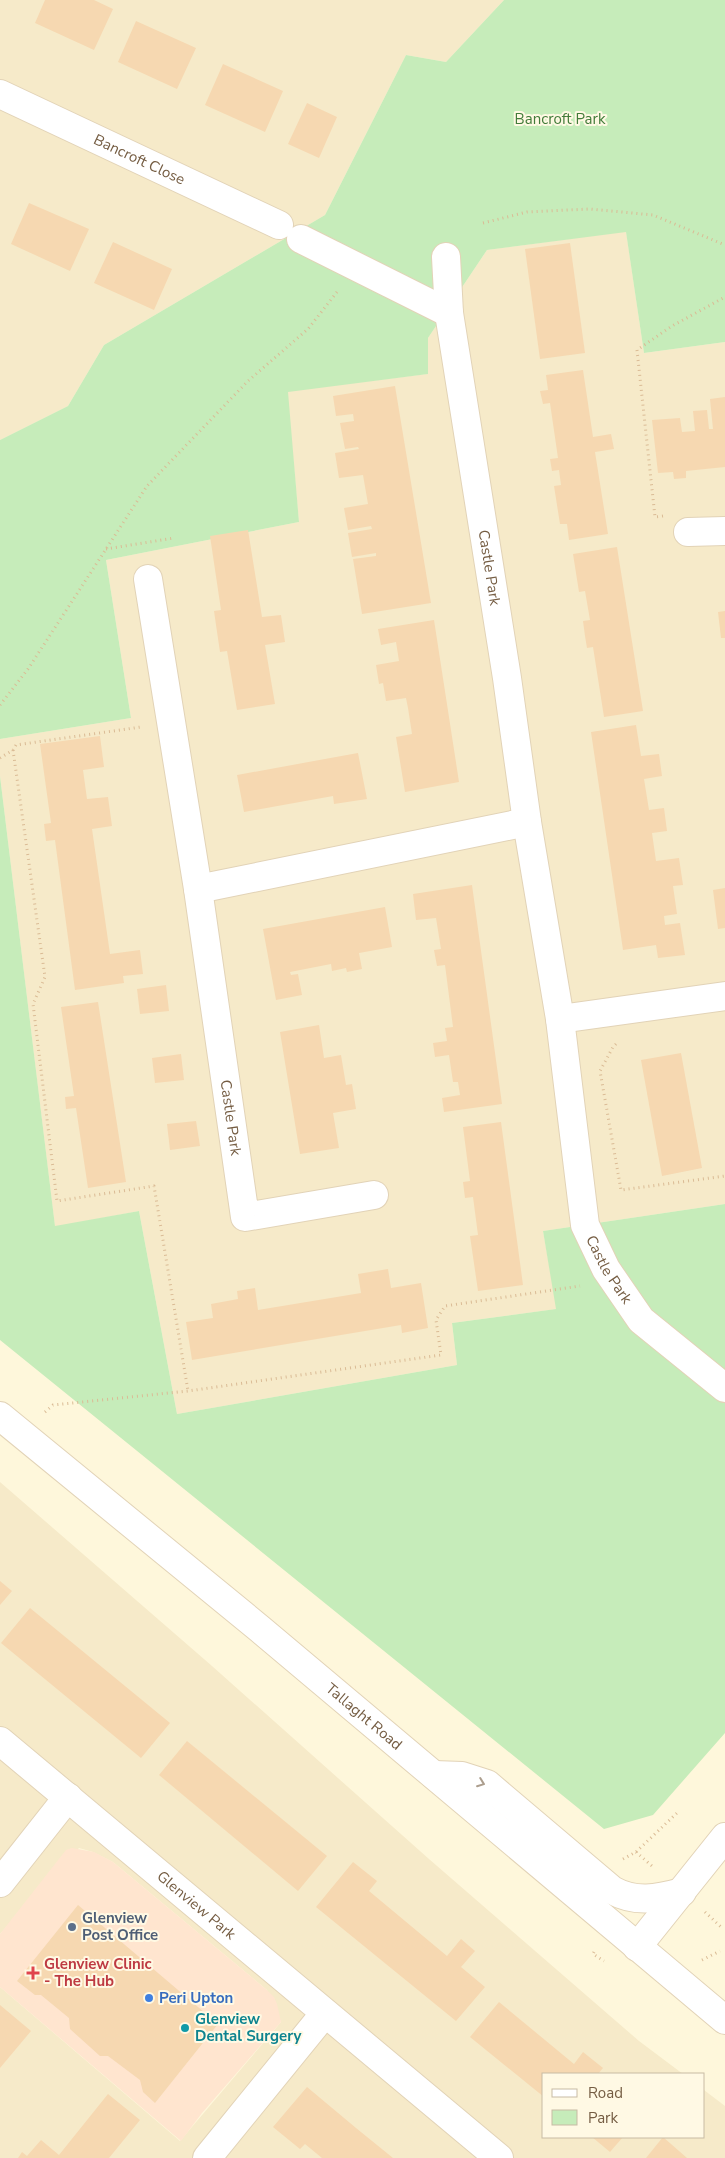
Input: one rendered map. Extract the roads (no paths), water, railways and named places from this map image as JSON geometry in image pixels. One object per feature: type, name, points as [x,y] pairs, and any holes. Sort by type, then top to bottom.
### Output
[{"type":"street","name":"Bancroft Close","points":[[0,94],[290,232],[450,314]]},
{"type":"street","name":"Castle Park","points":[[446,257],[450,314],[507,678],[526,822],[560,1019],[585,1225],[606,1269],[641,1320],[725,1388]]},
{"type":"street","points":[[688,532],[725,531]]},
{"type":"street","name":"Castle Park","points":[[148,579],[198,889],[245,1218],[374,1195]]},
{"type":"street","points":[[198,889],[526,822]]},
{"type":"street","points":[[560,1019],[725,996]]},
{"type":"street","name":"Tallaght Road","points":[[0,1416],[260,1629],[725,2020]]},
{"type":"street","name":"Glenview Park","points":[[0,1741],[499,2158]]},
{"type":"street","points":[[434,1775],[462,1776],[487,1784],[612,1890],[622,1896],[649,1900],[682,1892]]},
{"type":"street","points":[[0,1882],[68,1797]]},
{"type":"street","points":[[637,1947],[725,1837]]},
{"type":"street","points":[[206,2158],[325,2013]]},
{"type":"place","name":"Glenview Post Office","points":[[72,1927]]},
{"type":"place","name":"Glenview Clinic - The Hub","points":[[33,1973]]},
{"type":"place","name":"Peri Upton","points":[[149,1998]]},
{"type":"place","name":"Glenview Dental Surgery","points":[[185,2028]]},
{"type":"park label","name":"Bancroft Park","points":[[560,119]]}]
